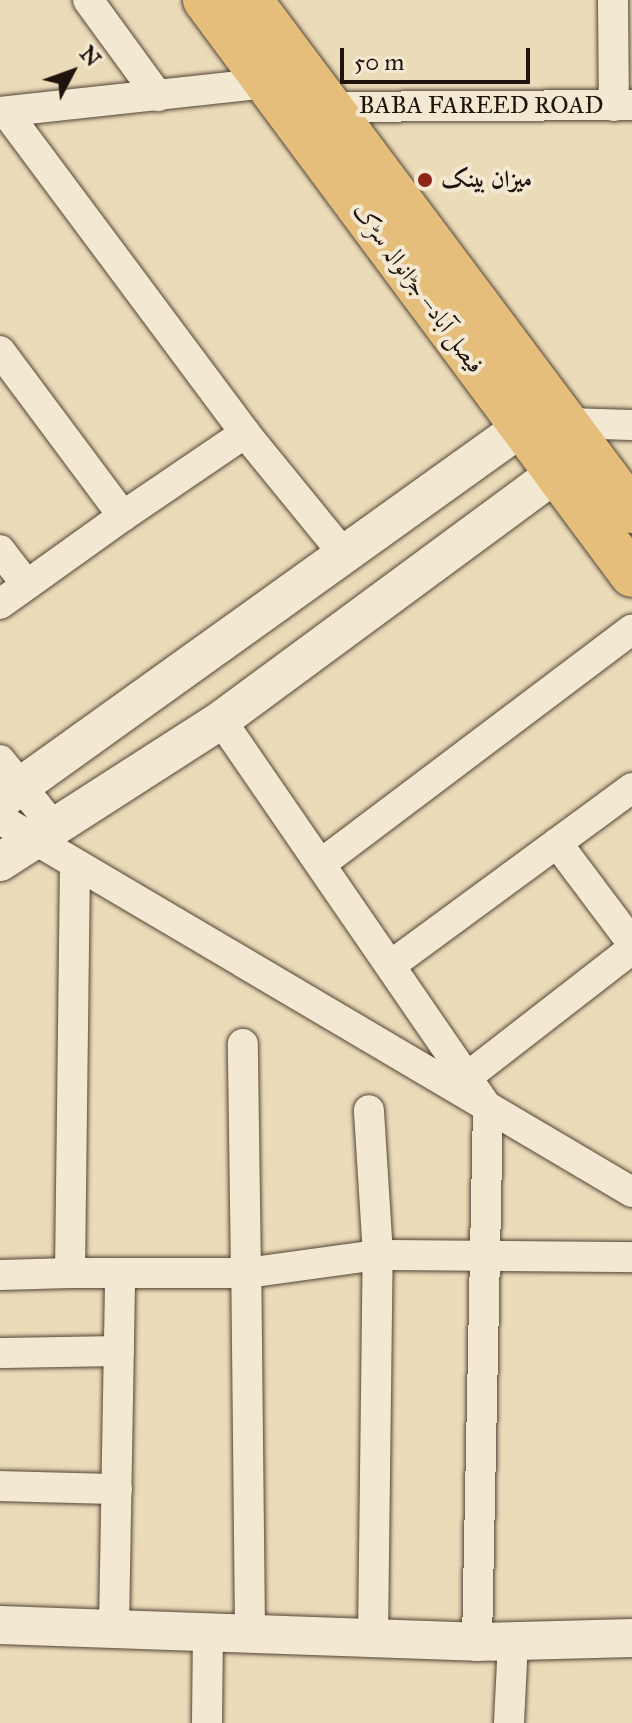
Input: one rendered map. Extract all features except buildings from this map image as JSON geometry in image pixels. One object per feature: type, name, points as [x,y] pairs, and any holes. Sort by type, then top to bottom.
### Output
[{"type":"main road","name":"فیصل آباد– جڑانوالہ سڑک","points":[[205,0],[265,83],[556,436],[632,511]]},
{"type":"main road","name":"فیصل آباد– جڑانوالہ سڑک","points":[[250,0],[331,107],[556,436],[632,575]]},
{"type":"street","points":[[88,0],[158,96]]},
{"type":"street","points":[[613,0],[623,106]]},
{"type":"street","points":[[3,112],[265,83]]},
{"type":"street","name":"BABA FAREED ROAD","points":[[331,107],[623,106]]},
{"type":"street","points":[[3,112],[245,433],[343,553]]},
{"type":"street","points":[[0,351],[123,516]]},
{"type":"street","points":[[0,862],[25,805],[343,553],[556,436],[632,425]]},
{"type":"street","points":[[0,604],[245,433]]},
{"type":"street","points":[[0,819],[25,805],[221,720],[556,436]]},
{"type":"street","points":[[0,550],[26,584]]},
{"type":"street","points":[[322,863],[632,629]]},
{"type":"street","points":[[221,720],[488,1108],[485,1254],[495,1641],[509,1723]]},
{"type":"street","points":[[391,965],[632,788]]},
{"type":"street","points":[[25,805],[75,866],[632,1192]]},
{"type":"street","points":[[557,843],[632,943]]},
{"type":"street","points":[[70,1273],[75,866]]},
{"type":"street","points":[[467,1077],[632,949]]},
{"type":"street","points":[[243,1044],[250,1630]]},
{"type":"street","points":[[369,1110],[378,1255],[373,1638]]},
{"type":"street","points":[[0,1275],[246,1273],[378,1255],[632,1257]]},
{"type":"street","points":[[114,1627],[120,1273]]},
{"type":"street","points":[[0,1353],[119,1351]]},
{"type":"street","points":[[0,1486],[117,1489]]},
{"type":"street","points":[[0,1625],[250,1630],[373,1638],[495,1641],[632,1638]]},
{"type":"street","points":[[207,1723],[208,1629]]},
{"type":"place","name":"میزان بینک","points":[[425,180]]}]
